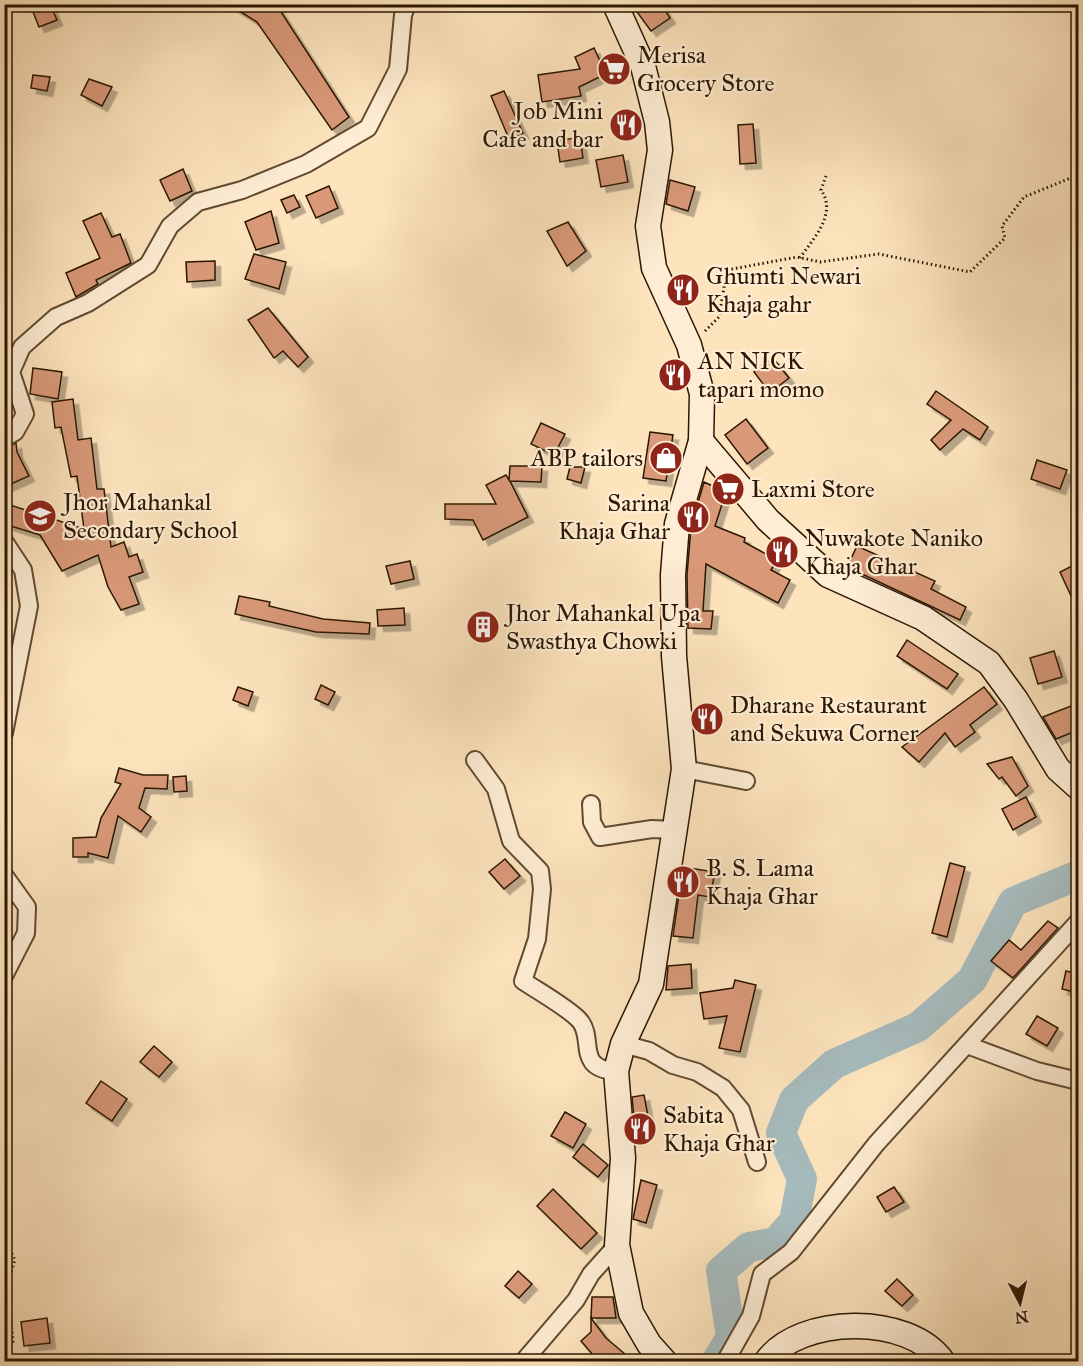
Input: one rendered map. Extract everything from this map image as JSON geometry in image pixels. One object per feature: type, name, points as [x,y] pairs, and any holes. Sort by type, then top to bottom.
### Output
[{"type":"main road","points":[[615,4],[643,66],[657,122],[660,150],[648,226],[654,268],[689,345],[702,394],[701,441],[677,524],[673,575],[674,656],[684,769],[651,984],[623,1044],[616,1071],[623,1158],[617,1245],[631,1313],[649,1344],[665,1362]]},
{"type":"main road","points":[[701,441],[768,520],[828,574],[923,618],[989,663],[1016,700],[1058,769],[1078,787]]},
{"type":"main road","points":[[766,1362],[776,1348],[794,1337],[842,1326],[907,1334],[928,1346],[943,1362]]},
{"type":"street","points":[[4,438],[15,432],[24,414],[8,371],[22,347],[56,317],[88,303],[148,265],[170,226],[198,202],[242,190],[306,164],[368,128],[398,69],[403,15],[407,4]]},
{"type":"street","points":[[4,541],[23,570],[29,606],[4,733]]},
{"type":"street","points":[[475,759],[496,789],[511,841],[540,871],[542,889],[537,939],[524,981],[556,1005],[568,1009],[582,1023],[588,1051],[594,1064],[605,1070],[616,1071]]},
{"type":"street","points":[[684,769],[746,781]]},
{"type":"street","points":[[591,804],[592,822],[600,837],[652,829],[674,831]]},
{"type":"street","points":[[4,875],[27,907],[26,933],[20,950],[4,976]]},
{"type":"street","points":[[726,1362],[751,1316],[762,1274],[791,1252],[876,1144],[1078,922]]},
{"type":"street","points":[[623,1044],[649,1051],[673,1065],[697,1072],[723,1088],[741,1110],[758,1162]]},
{"type":"street","points":[[968,1045],[1037,1071],[1078,1081]]},
{"type":"street","points":[[523,1362],[576,1300],[591,1274],[617,1245]]},
{"type":"path","points":[[689,345],[719,317],[727,270],[800,258],[820,262],[879,254],[970,272],[1005,238],[1002,226],[1024,197],[1078,175]]},
{"type":"path","points":[[800,258],[820,234],[824,221],[825,195],[821,190],[826,176]]},
{"type":"path","points":[[4,1237],[15,1260],[7,1284],[13,1341],[7,1362]]},
{"type":"building","points":[[30,4],[50,4],[57,20],[39,27]]},
{"type":"building","points":[[228,4],[276,4],[349,117],[332,130],[257,22]]},
{"type":"building","points":[[648,4],[661,4],[670,18],[651,31],[637,12]]},
{"type":"building","points":[[594,48],[606,74],[579,87],[581,96],[542,102],[538,75],[580,69],[575,57]]},
{"type":"building","points":[[33,75],[50,77],[47,91],[31,88]]},
{"type":"building","points":[[89,79],[112,87],[102,106],[81,95]]},
{"type":"building","points":[[504,91],[523,133],[509,139],[491,96]]},
{"type":"building","points":[[753,124],[756,163],[740,164],[738,125]]},
{"type":"building","points":[[580,137],[583,158],[560,162],[557,141]]},
{"type":"building","points":[[623,155],[628,182],[601,187],[596,160]]},
{"type":"building","points":[[183,169],[192,191],[170,201],[160,180]]},
{"type":"building","points":[[670,180],[695,187],[688,211],[666,204]]},
{"type":"building","points":[[329,186],[338,208],[316,218],[306,196]]},
{"type":"building","points":[[294,195],[300,207],[287,213],[281,200]]},
{"type":"building","points":[[271,211],[279,243],[256,250],[245,222]]},
{"type":"building","points":[[101,213],[112,237],[120,234],[131,263],[96,280],[98,284],[76,297],[66,273],[100,258],[83,221]]},
{"type":"building","points":[[568,222],[586,251],[567,266],[547,231]]},
{"type":"building","points":[[254,254],[286,262],[279,289],[245,279]]},
{"type":"building","points":[[215,261],[215,280],[187,282],[186,262]]},
{"type":"building","points":[[268,308],[308,357],[298,367],[283,351],[274,358],[248,320]]},
{"type":"building","points":[[773,358],[789,378],[770,393],[754,372]]},
{"type":"building","points":[[33,368],[62,372],[58,399],[30,394]]},
{"type":"building","points":[[936,391],[988,427],[980,440],[963,429],[940,450],[931,440],[951,420],[927,404]]},
{"type":"building","points":[[73,399],[78,440],[91,438],[97,489],[104,489],[111,547],[124,542],[129,557],[137,554],[143,572],[129,577],[139,604],[121,610],[108,587],[98,555],[62,571],[40,535],[4,524],[4,503],[84,529],[77,476],[71,477],[61,427],[55,428],[52,402]]},
{"type":"building","points":[[746,419],[768,448],[747,464],[725,435]]},
{"type":"building","points":[[541,423],[565,434],[554,455],[531,444]]},
{"type":"building","points":[[650,432],[673,435],[666,481],[643,478]]},
{"type":"building","points":[[16,443],[17,452],[29,476],[4,487],[4,448]]},
{"type":"building","points":[[1037,460],[1067,470],[1060,489],[1031,479]]},
{"type":"building","points":[[510,466],[542,466],[541,482],[510,481],[528,517],[483,540],[473,520],[445,519],[445,504],[496,504],[486,485],[506,475],[509,480]]},
{"type":"building","points":[[570,467],[585,467],[581,483],[567,479]]},
{"type":"building","points":[[704,482],[726,492],[715,526],[745,538],[744,542],[777,560],[771,570],[790,580],[778,603],[706,564],[703,611],[713,611],[711,629],[688,628],[687,575],[691,527]]},
{"type":"building","points":[[857,546],[935,581],[931,589],[966,607],[960,620],[847,567]]},
{"type":"building","points":[[410,561],[414,579],[391,584],[386,566]]},
{"type":"building","points":[[1078,563],[1078,611],[1060,572]]},
{"type":"building","points":[[239,596],[270,602],[269,606],[323,619],[370,623],[369,634],[316,632],[235,614]]},
{"type":"building","points":[[404,608],[405,625],[378,626],[377,610]]},
{"type":"building","points":[[907,640],[958,674],[947,689],[897,656]]},
{"type":"building","points":[[1054,651],[1062,677],[1038,684],[1030,658]]},
{"type":"building","points":[[321,685],[335,692],[328,705],[315,699]]},
{"type":"building","points":[[238,687],[253,692],[248,706],[233,700]]},
{"type":"building","points":[[984,687],[997,704],[970,725],[975,732],[955,747],[945,733],[919,762],[902,747]]},
{"type":"building","points":[[1076,704],[1078,730],[1056,739],[1043,717]]},
{"type":"building","points":[[1012,757],[1028,786],[1016,796],[1002,777],[999,779],[987,764]]},
{"type":"building","points":[[119,768],[143,775],[168,775],[167,789],[145,788],[139,808],[151,817],[141,832],[118,816],[108,858],[88,853],[88,857],[73,857],[73,838],[96,837],[101,818],[121,784],[115,782]]},
{"type":"building","points":[[186,776],[187,791],[174,792],[173,777]]},
{"type":"building","points":[[1026,797],[1036,817],[1013,830],[1002,809]]},
{"type":"building","points":[[505,859],[520,876],[504,889],[489,872]]},
{"type":"building","points":[[950,863],[965,867],[947,937],[932,933]]},
{"type":"building","points":[[683,867],[715,872],[710,897],[698,895],[693,938],[673,936]]},
{"type":"building","points":[[1048,921],[1058,928],[1013,978],[991,961],[1009,940],[1021,950]]},
{"type":"building","points":[[691,964],[692,988],[666,990],[668,966]]},
{"type":"building","points":[[1066,971],[1078,974],[1078,993],[1062,989]]},
{"type":"building","points":[[735,980],[756,985],[740,1052],[719,1048],[727,1016],[704,1019],[700,993],[733,988]]},
{"type":"building","points":[[1037,1016],[1058,1028],[1047,1046],[1026,1034]]},
{"type":"building","points":[[154,1046],[172,1062],[159,1077],[140,1062]]},
{"type":"building","points":[[101,1081],[127,1099],[112,1121],[86,1103]]},
{"type":"building","points":[[644,1095],[648,1116],[634,1118],[632,1097]]},
{"type":"building","points":[[565,1112],[586,1124],[573,1148],[551,1136]]},
{"type":"building","points":[[583,1144],[608,1165],[598,1177],[573,1157]]},
{"type":"building","points":[[641,1180],[657,1185],[646,1223],[633,1219]]},
{"type":"building","points":[[894,1187],[904,1202],[886,1212],[877,1197]]},
{"type":"building","points":[[553,1189],[597,1233],[581,1249],[537,1206]]},
{"type":"building","points":[[518,1271],[532,1284],[519,1298],[505,1286]]},
{"type":"building","points":[[897,1279],[913,1295],[902,1306],[885,1291]]},
{"type":"building","points":[[592,1297],[613,1297],[616,1318],[591,1318]]},
{"type":"building","points":[[47,1318],[50,1343],[24,1346],[21,1322]]},
{"type":"building","points":[[591,1318],[606,1338],[625,1354],[619,1362],[599,1362],[581,1341],[591,1332]]},
{"type":"waterway","points":[[716,1362],[731,1337],[721,1271],[749,1247],[776,1242],[794,1221],[802,1179],[781,1133],[794,1100],[834,1064],[918,1027],[972,980],[1013,902],[1078,875]]},
{"type":"place","name":"Merisa Grocery Store","points":[[614,69]]},
{"type":"place","name":"Job Mini Cafe and bar","points":[[626,125]]},
{"type":"place","name":"Ghumti Newari Khaja gahr","points":[[683,290]]},
{"type":"place","name":"AN NICK tapari momo","points":[[675,375]]},
{"type":"place","name":"ABP tailors","points":[[666,458]]},
{"type":"place","name":"Laxmi Store","points":[[728,489]]},
{"type":"place","name":"Jhor Mahankal Secondary School","points":[[40,516]]},
{"type":"place","name":"Sarina Khaja Ghar","points":[[693,517]]},
{"type":"place","name":"Nuwakote Naniko Khaja Ghar","points":[[782,552]]},
{"type":"place","name":"Jhor Mahankal Upa Swasthya Chowki","points":[[483,627]]},
{"type":"place","name":"Dharane Restaurant and Sekuwa Corner","points":[[707,719]]},
{"type":"place","name":"B. S. Lama Khaja Ghar","points":[[683,882]]},
{"type":"place","name":"Sabita Khaja Ghar","points":[[640,1129]]}]
